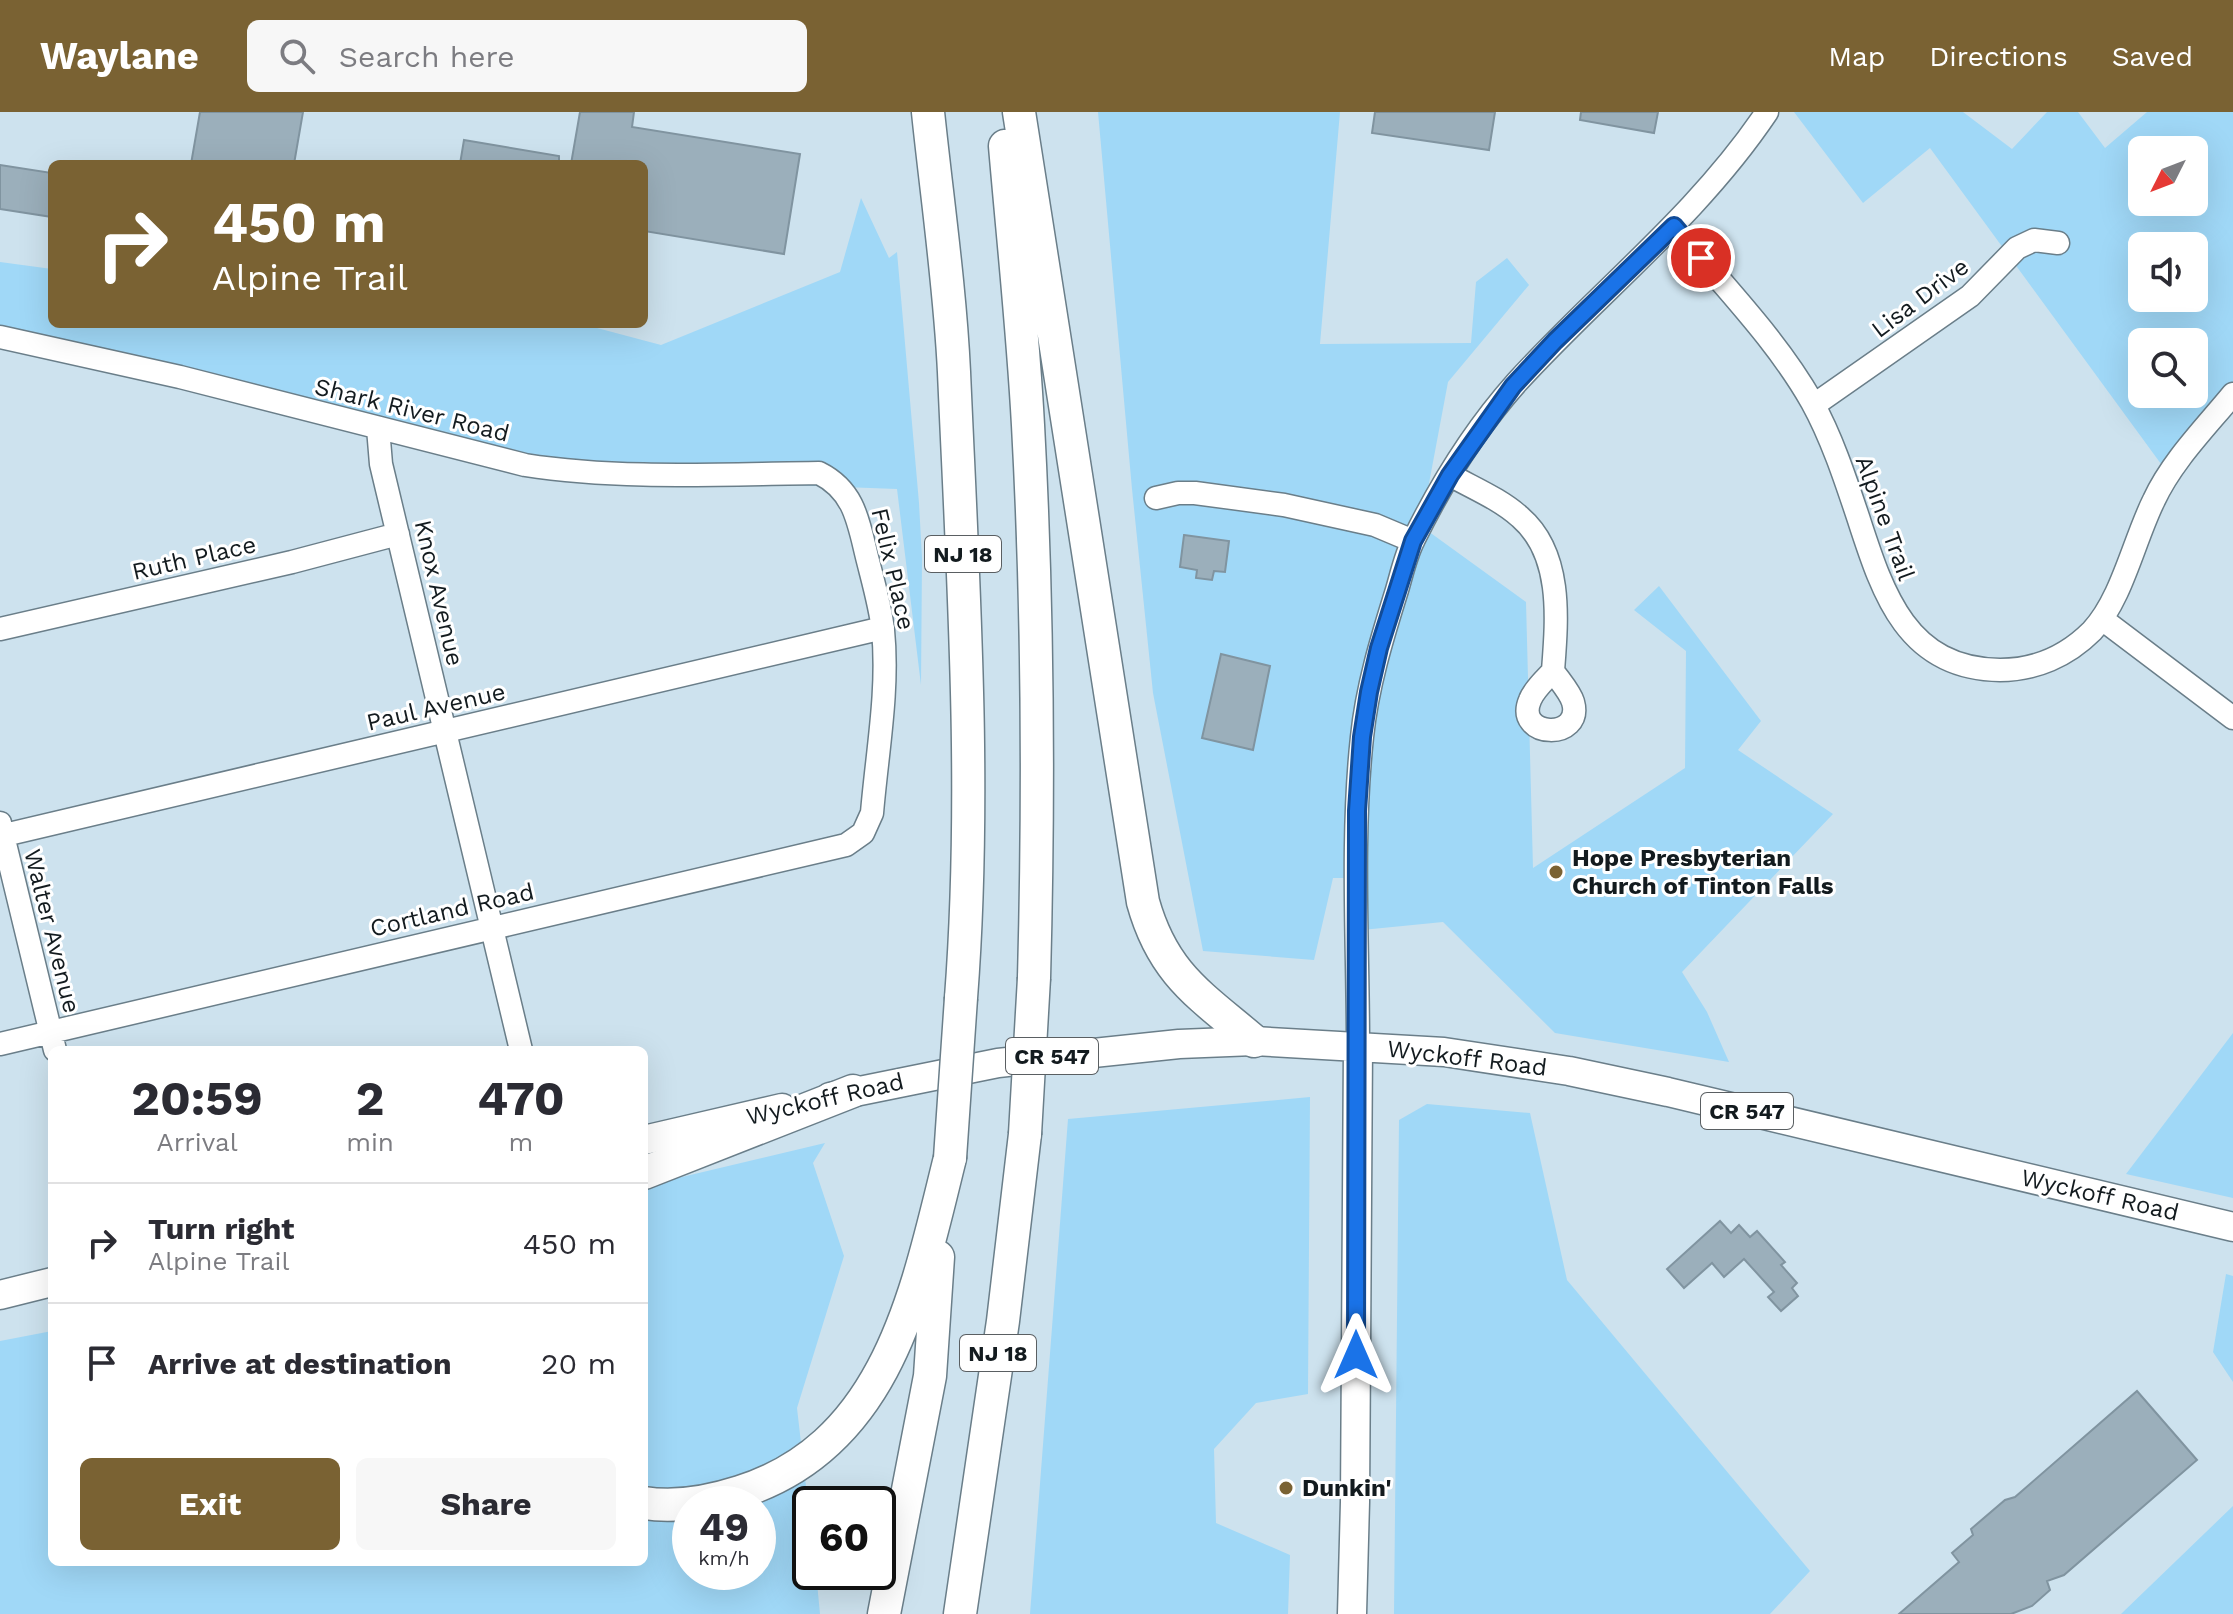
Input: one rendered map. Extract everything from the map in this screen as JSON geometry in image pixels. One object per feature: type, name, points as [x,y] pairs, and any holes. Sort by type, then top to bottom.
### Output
[{"type":"highway","name":"NJ 18","points":[[884,1614],[930,1376],[961,998],[967,836],[967,686],[954,371],[928,112]]},
{"type":"highway","name":"NJ 18","points":[[960,1614],[1003,1321],[1025,1134],[1034,978],[1038,818],[1036,610],[1028,423],[1002,112]]},
{"type":"highway","points":[[1019,112],[1143,902],[1169,964],[1254,1041]]},
{"type":"highway","points":[[648,1171],[853,1091]]},
{"type":"highway","points":[[648,1503],[702,1502],[754,1488],[807,1459],[832,1438],[869,1392],[897,1345],[947,1172]]},
{"type":"main road","name":"Wyckoff Road","points":[[648,1139],[853,1091],[998,1063],[1179,1044],[1254,1041],[1358,1046],[1444,1052],[1569,1071],[2233,1227]]},
{"type":"main road","points":[[1352,1614],[1358,1046]]},
{"type":"main road","points":[[0,1295],[48,1283]]},
{"type":"street","points":[[1358,1046],[1357,811],[1362,737],[1379,648],[1413,541],[1450,475],[1513,386],[1674,226],[1723,172],[1767,112]]},
{"type":"street","name":"Alpine Trail","points":[[1674,226],[1772,342],[1814,405],[1879,582],[1901,621],[1919,640],[1940,655],[1971,667],[2023,669],[2060,656],[2077,645],[2102,619],[2160,487],[2233,394]]},
{"type":"street","name":"Lisa Drive","points":[[1814,405],[1958,306],[1995,273],[2017,248],[2034,240],[2058,243]]},
{"type":"street","name":"Shark River Road","points":[[0,337],[180,377],[501,459],[567,471],[623,475],[819,473]]},
{"type":"street","name":"Knox Avenue","points":[[378,428],[381,464],[520,1046]]},
{"type":"street","name":"Felix Place","points":[[819,473],[845,492],[856,510],[883,628],[885,669],[872,813],[863,833]]},
{"type":"street","points":[[1450,475],[1520,517],[1533,530],[1544,550],[1551,568],[1555,616],[1553,671]]},
{"type":"street","points":[[1156,498],[1195,493],[1284,505],[1375,525],[1413,541]]},
{"type":"street","name":"Ruth Place","points":[[0,629],[292,562],[398,534]]},
{"type":"street","points":[[2102,619],[2233,718]]},
{"type":"street","name":"Paul Avenue","points":[[1,831],[883,628]]},
{"type":"street","name":"Walter Avenue","points":[[1,831],[52,1040]]},
{"type":"street","name":"Cortland Road","points":[[0,1044],[52,1040],[492,928],[846,845],[863,833]]},
{"type":"shaded area","points":[[1098,112],[1340,112],[1320,344],[1471,343],[1476,282],[1507,258],[1529,285],[1448,382],[1421,526],[1526,602],[1533,868],[1685,768],[1686,651],[1634,610],[1659,586],[1761,721],[1738,750],[1833,814],[1682,972],[1707,1012],[1729,1062],[1555,1033],[1443,922],[1362,930],[1358,878],[1333,878],[1314,960],[1203,951],[1153,693]]},
{"type":"shaded area","points":[[1794,112],[1963,112],[2012,149],[2047,112],[2078,112],[2105,148],[2147,112],[2233,112],[2233,394],[2172,479],[1930,148],[1863,203]]},
{"type":"shaded area","points":[[861,198],[889,258],[897,252],[919,503],[921,685],[897,489],[602,478],[0,336],[0,262],[48,268],[48,328],[597,328],[661,345],[840,272]]},
{"type":"shaded area","points":[[2233,1033],[2233,1198],[2126,1174]]},
{"type":"shaded area","points":[[1310,1097],[1308,1394],[1256,1403],[1214,1449],[1216,1523],[1290,1555],[1288,1614],[1030,1614],[1068,1119]]},
{"type":"shaded area","points":[[1427,1104],[1530,1113],[1567,1280],[1810,1571],[1770,1614],[1394,1614],[1399,1120]]},
{"type":"shaded area","points":[[825,1143],[813,1163],[844,1256],[797,1408],[806,1486],[792,1486],[792,1590],[818,1590],[820,1614],[0,1614],[0,1341],[48,1332],[48,1566],[648,1566],[648,1185]]},
{"type":"shaded area","points":[[2226,1274],[2233,1276],[2233,1382],[2213,1352]]},
{"type":"shaded area","points":[[2233,1506],[2233,1614],[2121,1614]]},
{"type":"building","points":[[200,112],[303,112],[295,160],[192,160]]},
{"type":"building","points":[[580,112],[634,112],[632,127],[800,154],[784,254],[648,232],[648,160],[572,160]]},
{"type":"building","points":[[1375,112],[1495,112],[1489,150],[1372,133]]},
{"type":"building","points":[[1581,112],[1658,112],[1654,133],[1580,120]]},
{"type":"building","points":[[464,140],[559,156],[559,160],[461,160]]},
{"type":"building","points":[[0,165],[48,172],[48,216],[0,209]]},
{"type":"building","points":[[1184,535],[1229,541],[1225,572],[1214,571],[1212,580],[1196,578],[1197,570],[1180,567]]},
{"type":"building","points":[[1221,654],[1270,666],[1253,750],[1202,738]]},
{"type":"building","points":[[1720,1221],[1731,1233],[1739,1225],[1750,1237],[1757,1231],[1785,1262],[1781,1265],[1797,1283],[1792,1288],[1798,1296],[1781,1311],[1768,1297],[1774,1292],[1744,1259],[1724,1277],[1712,1263],[1684,1288],[1667,1269]]},
{"type":"building","points":[[2137,1391],[2197,1460],[2064,1575],[2047,1581],[2050,1590],[2032,1606],[2011,1614],[1899,1614],[1959,1562],[1952,1553],[1973,1535],[1971,1529],[2005,1500],[2015,1497]]},
{"type":"place","name":"Hope Presbyterian Church of Tinton Falls","points":[[1556,872]]},
{"type":"place","name":"Dunkin'","points":[[1286,1488]]},
{"type":"route","points":[[1356,1355],[1357,811],[1362,737],[1379,648],[1413,541],[1474,437],[1513,386],[1674,226],[1701,258]]}]
